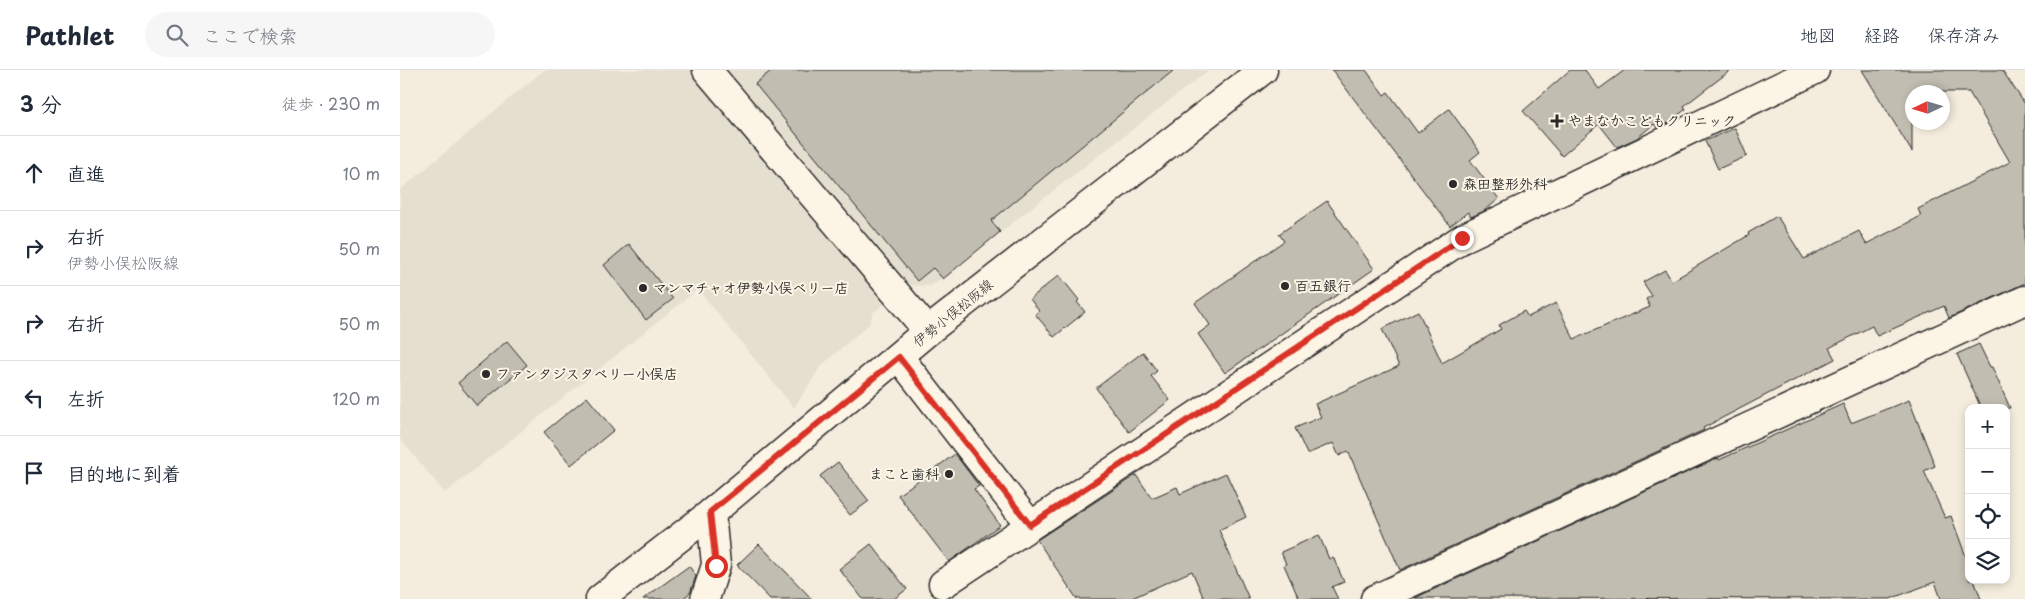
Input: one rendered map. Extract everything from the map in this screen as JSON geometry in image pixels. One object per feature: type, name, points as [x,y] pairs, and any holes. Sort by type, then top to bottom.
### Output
[{"type":"street","points":[[707,70],[928,331]]},
{"type":"street","name":"伊勢小俣松阪線","points":[[600,599],[710,512],[928,331],[1264,70]]},
{"type":"street","points":[[943,584],[1462,238],[1815,70]]},
{"type":"street","points":[[1375,599],[2025,300]]},
{"type":"street","points":[[899,357],[1030,525]]},
{"type":"street","points":[[705,599],[716,566],[710,512]]},
{"type":"shaded area","points":[[544,70],[1209,70],[931,286],[905,285],[873,313],[869,324],[821,366],[794,408],[698,289],[445,493],[400,439],[400,190]]},
{"type":"building","points":[[772,70],[1174,70],[991,221],[1000,232],[943,279],[933,268],[917,281],[755,84]]},
{"type":"building","points":[[1332,70],[1366,70],[1384,95],[1388,92],[1418,133],[1449,109],[1480,152],[1470,160],[1499,199],[1484,211],[1471,217],[1468,212],[1450,226]]},
{"type":"building","points":[[1570,70],[1585,70],[1599,89],[1625,70],[1731,70],[1684,106],[1686,109],[1668,123],[1657,128],[1654,124],[1637,138],[1617,147],[1599,124],[1562,156],[1523,111]]},
{"type":"building","points":[[1862,70],[2002,70],[2025,104],[2025,283],[1949,318],[1944,306],[1877,336],[1872,326],[1829,348],[1835,359],[1703,428],[1704,430],[1400,570],[1348,451],[1339,456],[1333,443],[1307,454],[1295,428],[1321,417],[1315,404],[1399,366],[1382,329],[1418,311],[1442,363],[1501,329],[1499,325],[1524,311],[1528,317],[1556,303],[1574,339],[1650,307],[1646,299],[1652,296],[1643,282],[1665,270],[1672,281],[1777,216],[1804,259],[1859,231],[1866,244],[1921,216],[1918,209],[2010,162],[1969,92],[1950,92],[1950,85],[1905,85],[1905,130],[1912,130],[1912,152]]},
{"type":"building","points":[[1735,128],[1747,156],[1718,169],[1705,141]]},
{"type":"building","name":"百五銀行","points":[[1327,201],[1374,269],[1225,373],[1198,334],[1210,325],[1195,303],[1284,241],[1279,234]]},
{"type":"building","name":"マンマチャオ伊勢小俣ベリー店","points":[[629,244],[673,299],[646,320],[604,265]]},
{"type":"building","points":[[1059,275],[1079,300],[1077,302],[1085,312],[1054,337],[1035,314],[1039,311],[1030,299]]},
{"type":"building","points":[[507,341],[527,365],[477,406],[458,383]]},
{"type":"building","points":[[1979,344],[1990,367],[1992,367],[2008,404],[1979,404],[1957,354]]},
{"type":"building","points":[[1143,352],[1157,371],[1151,376],[1170,400],[1129,432],[1096,388]]},
{"type":"building","points":[[587,397],[614,430],[571,465],[544,432]]},
{"type":"building","points":[[1909,400],[1935,466],[1924,471],[1945,518],[1951,516],[1965,554],[1965,584],[1975,584],[1981,599],[1941,599],[1935,582],[1890,599],[1415,598],[1718,458],[1719,460],[1843,404],[1851,423]]},
{"type":"building","points":[[955,454],[979,486],[974,489],[1000,525],[949,562],[898,495]]},
{"type":"building","points":[[838,462],[869,501],[850,515],[820,476]]},
{"type":"building","points":[[1226,473],[1246,517],[1219,530],[1249,599],[1204,599],[1192,571],[1130,599],[1077,599],[1037,540],[1136,475],[1152,498],[1177,487],[1180,494]]},
{"type":"building","points":[[1319,535],[1329,559],[1333,557],[1344,582],[1332,587],[1338,599],[1299,599],[1284,565],[1286,564],[1281,552]]},
{"type":"building","points":[[759,544],[812,599],[770,599],[737,565]]},
{"type":"building","points":[[871,544],[907,589],[894,599],[863,599],[839,569]]},
{"type":"building","points":[[689,566],[696,576],[690,593],[682,599],[643,599]]},
{"type":"place","name":"やまなかこどもクリニック","points":[[1557,121]]},
{"type":"place","name":"森田整形外科","points":[[1453,184]]},
{"type":"place","name":"百五銀行","points":[[1285,286]]},
{"type":"place","name":"マンマチャオ伊勢小俣ベリー店","points":[[643,288]]},
{"type":"place","name":"ファンタジスタベリー小俣店","points":[[486,374]]},
{"type":"place","name":"まこと歯科","points":[[949,474]]},
{"type":"route","points":[[716,566],[710,512],[899,357],[1030,525],[1462,238]]}]
